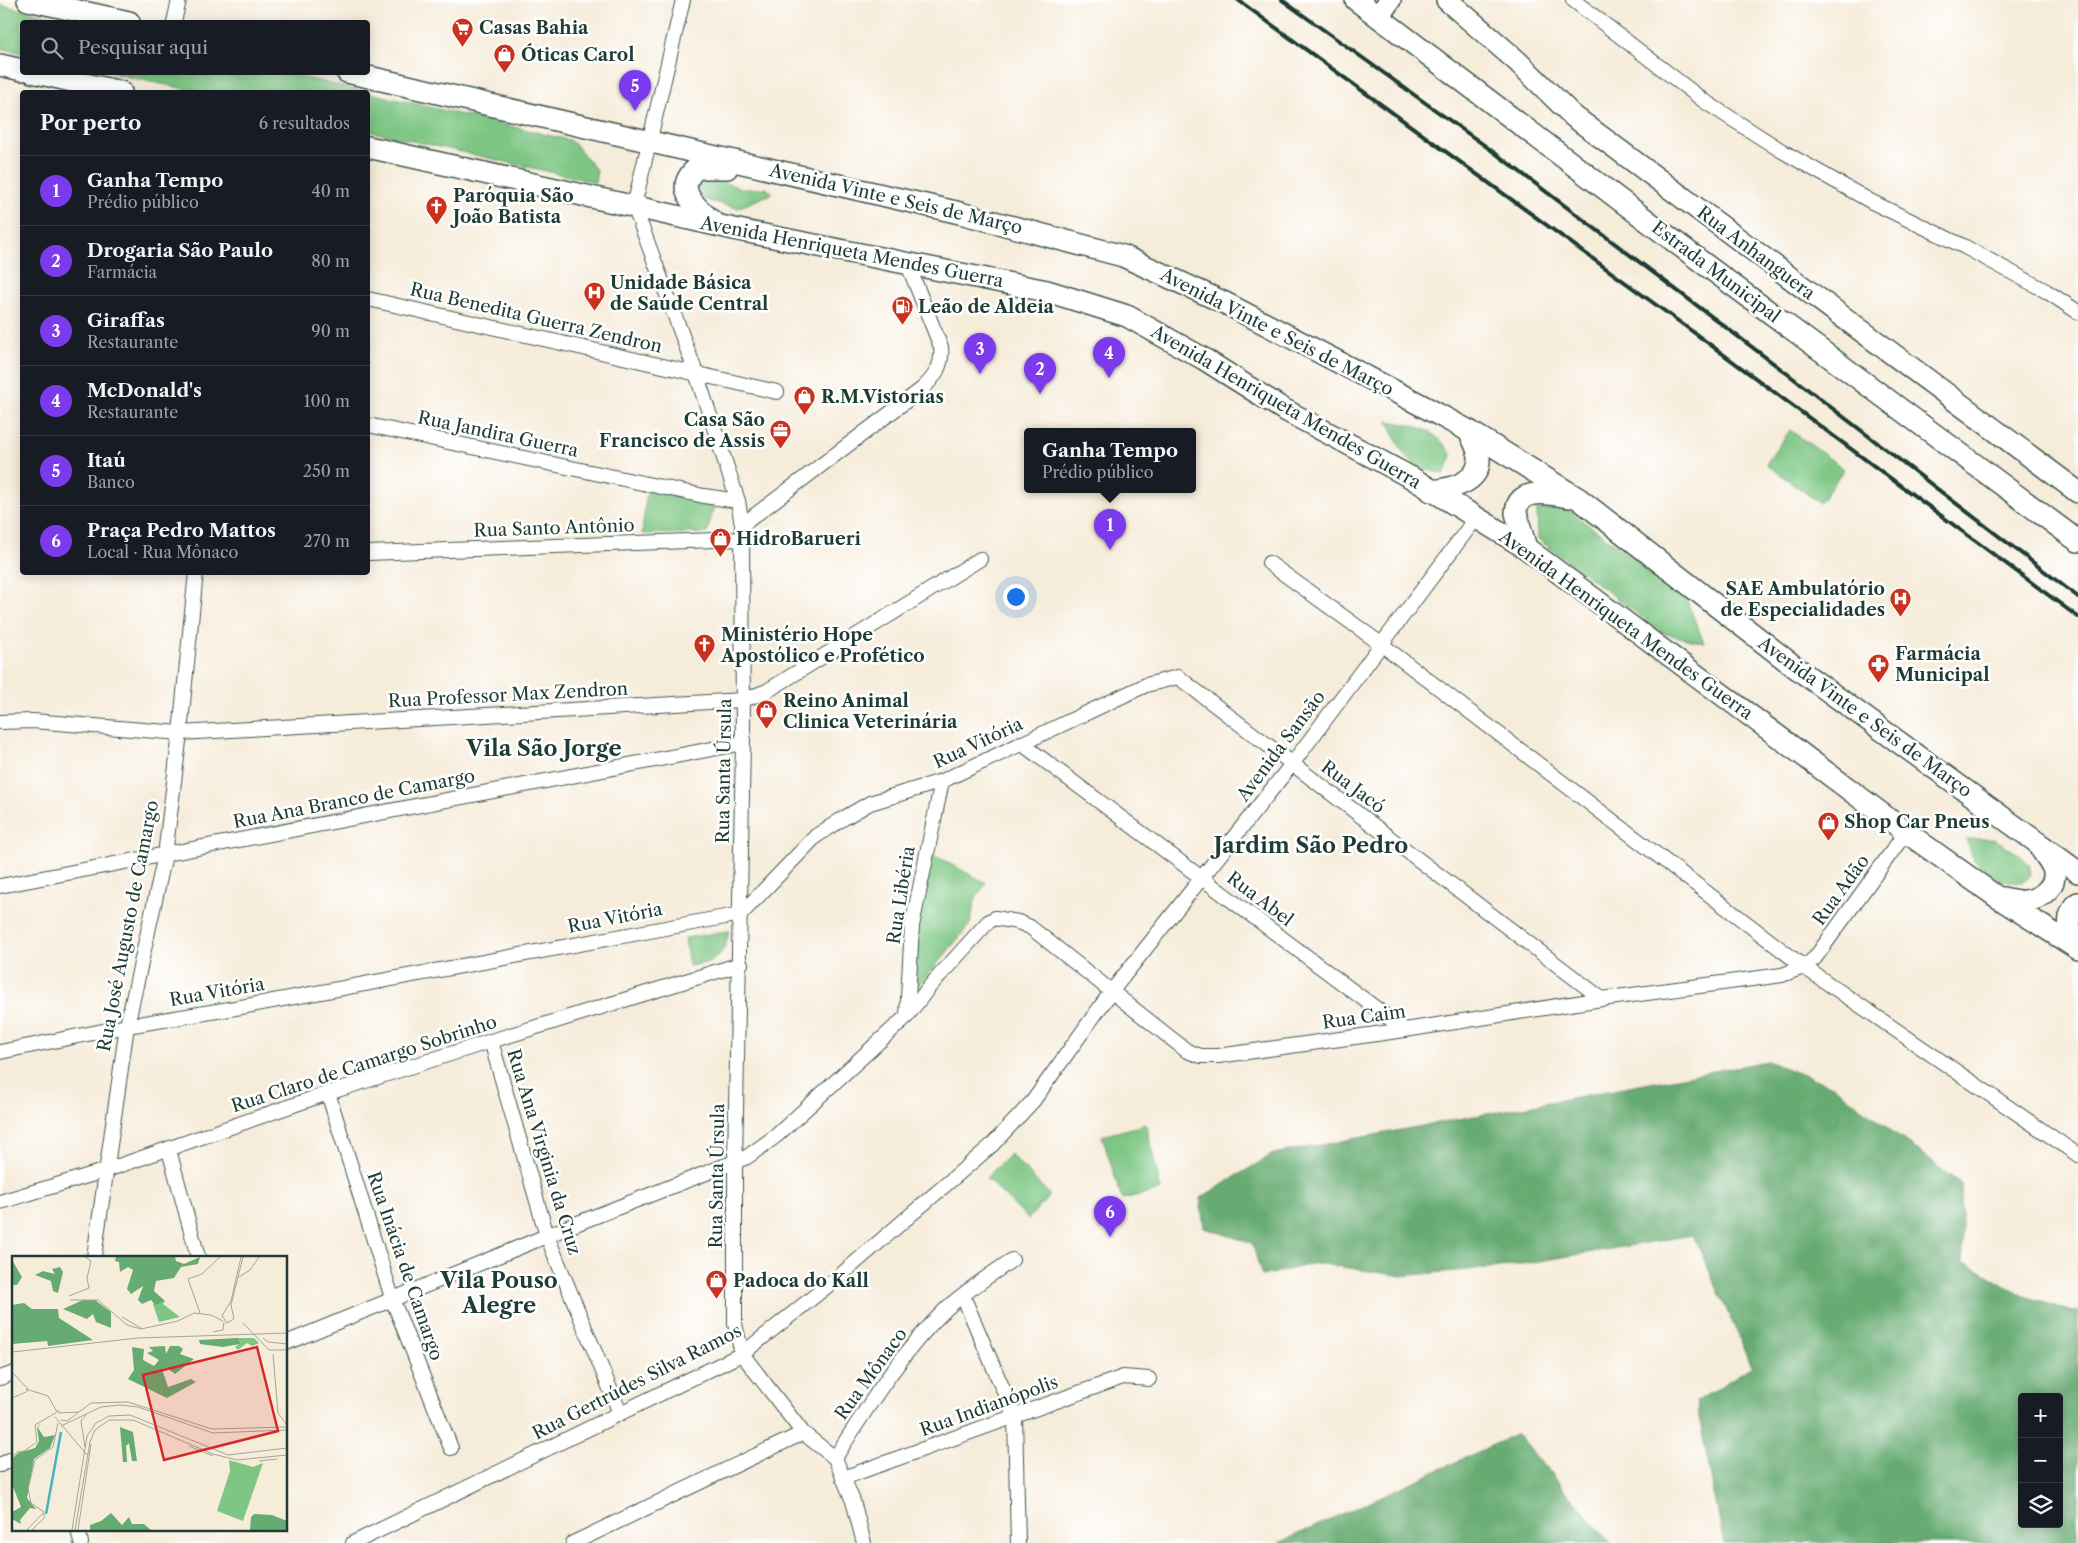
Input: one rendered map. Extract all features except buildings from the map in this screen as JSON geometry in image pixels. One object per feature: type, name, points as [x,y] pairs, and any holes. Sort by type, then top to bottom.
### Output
[{"type":"main road","points":[[28,0],[121,20]]},
{"type":"main road","name":"Estrada Municipal","points":[[1356,0],[1696,257],[2078,541]]},
{"type":"main road","name":"Rua Anhanguera","points":[[1447,0],[1517,61],[1573,116],[2078,492]]},
{"type":"main road","points":[[1383,2],[1529,119],[1558,151]]},
{"type":"main road","points":[[0,65],[20,70]]},
{"type":"main road","points":[[45,75],[112,90]]},
{"type":"main road","name":"Avenida Vinte e Seis de Março","points":[[360,75],[977,217],[1123,256],[1225,303],[1468,431],[1579,499],[1795,667],[2078,872]]},
{"type":"main road","name":"Avenida Henriqueta Mendes Guerra","points":[[370,147],[717,226],[1047,291],[1127,316],[1204,359],[1283,409],[1412,478],[1526,548],[1906,832],[1997,897],[2077,948]]},
{"type":"main road","points":[[717,226],[688,197],[686,187],[692,172],[697,168],[704,167],[762,168]]},
{"type":"main road","points":[[1431,491],[1448,490],[1460,485],[1476,472],[1479,454],[1468,431]]},
{"type":"main road","points":[[1526,548],[1516,513],[1522,498],[1535,493],[1549,493],[1579,499]]},
{"type":"main road","points":[[1997,897],[2025,901],[2038,898],[2049,888],[2052,883],[2054,870],[2037,842]]},
{"type":"main road","points":[[2077,948],[2068,920],[2072,910],[2078,903]]},
{"type":"street","points":[[174,20],[179,0]]},
{"type":"street","points":[[634,206],[684,0]]},
{"type":"street","points":[[1573,0],[1704,101],[1782,151],[1872,202],[1965,247],[2046,291],[2078,312]]},
{"type":"street","name":"Rua Santa Úrsula","points":[[634,206],[696,373],[738,501],[742,525],[743,743],[735,1162],[735,1324],[742,1354]]},
{"type":"street","points":[[742,525],[934,378],[942,356],[941,348],[908,265]]},
{"type":"street","name":"Rua Benedita Guerra Zendron","points":[[370,299],[777,392]]},
{"type":"street","name":"Rua Jandira Guerra","points":[[370,426],[704,496],[738,501]]},
{"type":"street","name":"Avenida Sansão","points":[[1111,992],[1292,764],[1476,518]]},
{"type":"street","name":"Rua Santo Antônio","points":[[370,553],[742,539]]},
{"type":"street","name":"Rua Professor Max Zendron","points":[[0,722],[33,722],[180,732],[743,700],[768,690],[980,560]]},
{"type":"street","points":[[1270,563],[1381,644],[1804,967],[2078,1155]]},
{"type":"street","name":"Rua José Augusto de Camargo","points":[[94,1256],[127,1026],[165,855],[180,732],[196,575]]},
{"type":"street","name":"Rua Jacó","points":[[1178,677],[1602,999]]},
{"type":"street","name":"Rua Vitória","points":[[0,1052],[127,1026],[241,1007],[741,914],[816,836],[870,803],[942,781],[1146,685],[1178,677]]},
{"type":"street","name":"Rua Ana Branco de Camargo","points":[[0,886],[743,743]]},
{"type":"street","name":"Rua Abel","points":[[1021,743],[1405,1030]]},
{"type":"street","name":"Rua Libéria","points":[[907,1016],[912,926],[942,781]]},
{"type":"street","name":"Rua Adão","points":[[1804,967],[1815,958],[1906,832]]},
{"type":"street","name":"Rua Caim","points":[[907,1016],[930,986],[988,922],[995,918],[1018,922],[1030,928],[1188,1051],[1209,1057],[1405,1030],[1602,999],[1782,975],[1804,967]]},
{"type":"street","name":"Rua Claro de Camargo Sobrinho","points":[[0,1202],[169,1150],[328,1093],[740,964]]},
{"type":"street","name":"Rua Gertrúdes Silva Ramos","points":[[353,1543],[742,1354],[836,1279],[992,1145],[1033,1101],[1111,992]]},
{"type":"street","points":[[288,1342],[393,1301],[547,1236],[735,1162],[762,1148],[907,1016]]},
{"type":"street","name":"Rua Ana Virginia da Cruz","points":[[491,1041],[547,1236],[620,1413]]},
{"type":"street","name":"Rua Inácia de Camargo","points":[[328,1093],[393,1301],[451,1448]]},
{"type":"street","points":[[169,1150],[198,1256]]},
{"type":"street","name":"Rua Mônaco","points":[[835,1458],[874,1397],[905,1357],[948,1308],[1012,1260]]},
{"type":"street","points":[[963,1296],[1015,1417],[1018,1543]]},
{"type":"street","points":[[742,1354],[803,1432],[835,1458],[853,1501],[864,1543]]},
{"type":"street","points":[[0,1378],[12,1373]]},
{"type":"street","name":"Rua Indianópolis","points":[[844,1478],[1123,1377],[1149,1379]]},
{"type":"street","points":[[573,1543],[803,1432]]},
{"type":"street","points":[[0,1465],[12,1459]]},
{"type":"street","points":[[78,1530],[81,1543]]},
{"type":"green space","points":[[0,5],[65,20],[20,20],[20,53],[0,48]]},
{"type":"green space","points":[[120,75],[294,75],[357,90],[190,90]]},
{"type":"green space","points":[[370,93],[569,140],[577,146],[597,171],[595,182],[370,131]]},
{"type":"green space","points":[[705,176],[744,189],[766,188],[773,193],[738,208],[690,196],[692,179]]},
{"type":"green space","points":[[1388,421],[1417,427],[1433,434],[1440,440],[1452,456],[1444,474],[1421,467],[1407,458]]},
{"type":"green space","points":[[1790,430],[1844,469],[1820,503],[1766,464]]},
{"type":"green space","points":[[647,489],[715,503],[707,533],[642,534]]},
{"type":"green space","points":[[1565,508],[1684,594],[1704,643],[1663,633],[1538,539],[1537,510]]},
{"type":"green space","points":[[1966,839],[1995,839],[2021,856],[2029,864],[2031,875],[2022,882],[1999,880],[1974,860]]},
{"type":"green space","points":[[930,853],[986,883],[975,900],[970,924],[919,986],[915,987],[918,922]]},
{"type":"green space","points":[[729,931],[721,953],[705,963],[689,966],[685,938]]},
{"type":"green space","points":[[1767,1061],[1833,1086],[1961,1184],[1963,1261],[2020,1294],[2072,1312],[2078,1311],[2078,1543],[1724,1543],[1696,1402],[1752,1366],[1693,1235],[1510,1266],[1402,1276],[1316,1263],[1262,1276],[1252,1243],[1204,1228],[1200,1198],[1273,1154]]},
{"type":"green space","points":[[1146,1124],[1161,1190],[1122,1199],[1102,1136]]},
{"type":"green space","points":[[1010,1154],[1050,1195],[1028,1219],[986,1178]]},
{"type":"green space","points":[[1517,1434],[1611,1543],[1279,1543]]},
{"type":"railway","points":[[1238,0],[1685,326],[2078,617]]},
{"type":"railway","points":[[1282,0],[1491,150],[1789,375],[2078,597]]},
{"type":"place","name":"Casas Bahia","points":[[463,47]]},
{"type":"place","name":"Óticas Carol","points":[[505,74]]},
{"type":"place","name":"Itaú","points":[[635,111]]},
{"type":"place","name":"Paróquia São João Batista","points":[[437,225]]},
{"type":"place","name":"Unidade Básica de Saúde Central","points":[[594,312]]},
{"type":"place","name":"Leão de Aldeia","points":[[902,326]]},
{"type":"place","name":"Giraffas","points":[[980,374]]},
{"type":"place","name":"McDonald's","points":[[1109,378]]},
{"type":"place","name":"Drogaria São Paulo","points":[[1040,394]]},
{"type":"place","name":"R.M.Vistorias","points":[[805,416]]},
{"type":"place","name":"Casa São Francisco de Assis","points":[[781,449]]},
{"type":"place","name":"Ganha Tempo","points":[[1110,550]]},
{"type":"place","name":"HidroBarueri","points":[[720,558]]},
{"type":"place","name":"SAE Ambulatório de Especialidades","points":[[1901,618]]},
{"type":"place","name":"Ministério Hope Apostólico e Profético","points":[[705,664]]},
{"type":"place","name":"Farmácia Municipal","points":[[1879,683]]},
{"type":"place","name":"Reino Animal Clinica Veterinária","points":[[767,730]]},
{"type":"place","name":"Shop Car Pneus","points":[[1828,841]]},
{"type":"place","name":"Praça Pedro Mattos","points":[[1110,1237]]},
{"type":"place","name":"Padoca do Kall","points":[[717,1300]]},
{"type":"district","name":"Vila São Jorge","points":[[544,748]]},
{"type":"district","name":"Jardim São Pedro","points":[[1311,845]]},
{"type":"district","name":"Vila Pouso Alegre","points":[[499,1292]]}]
